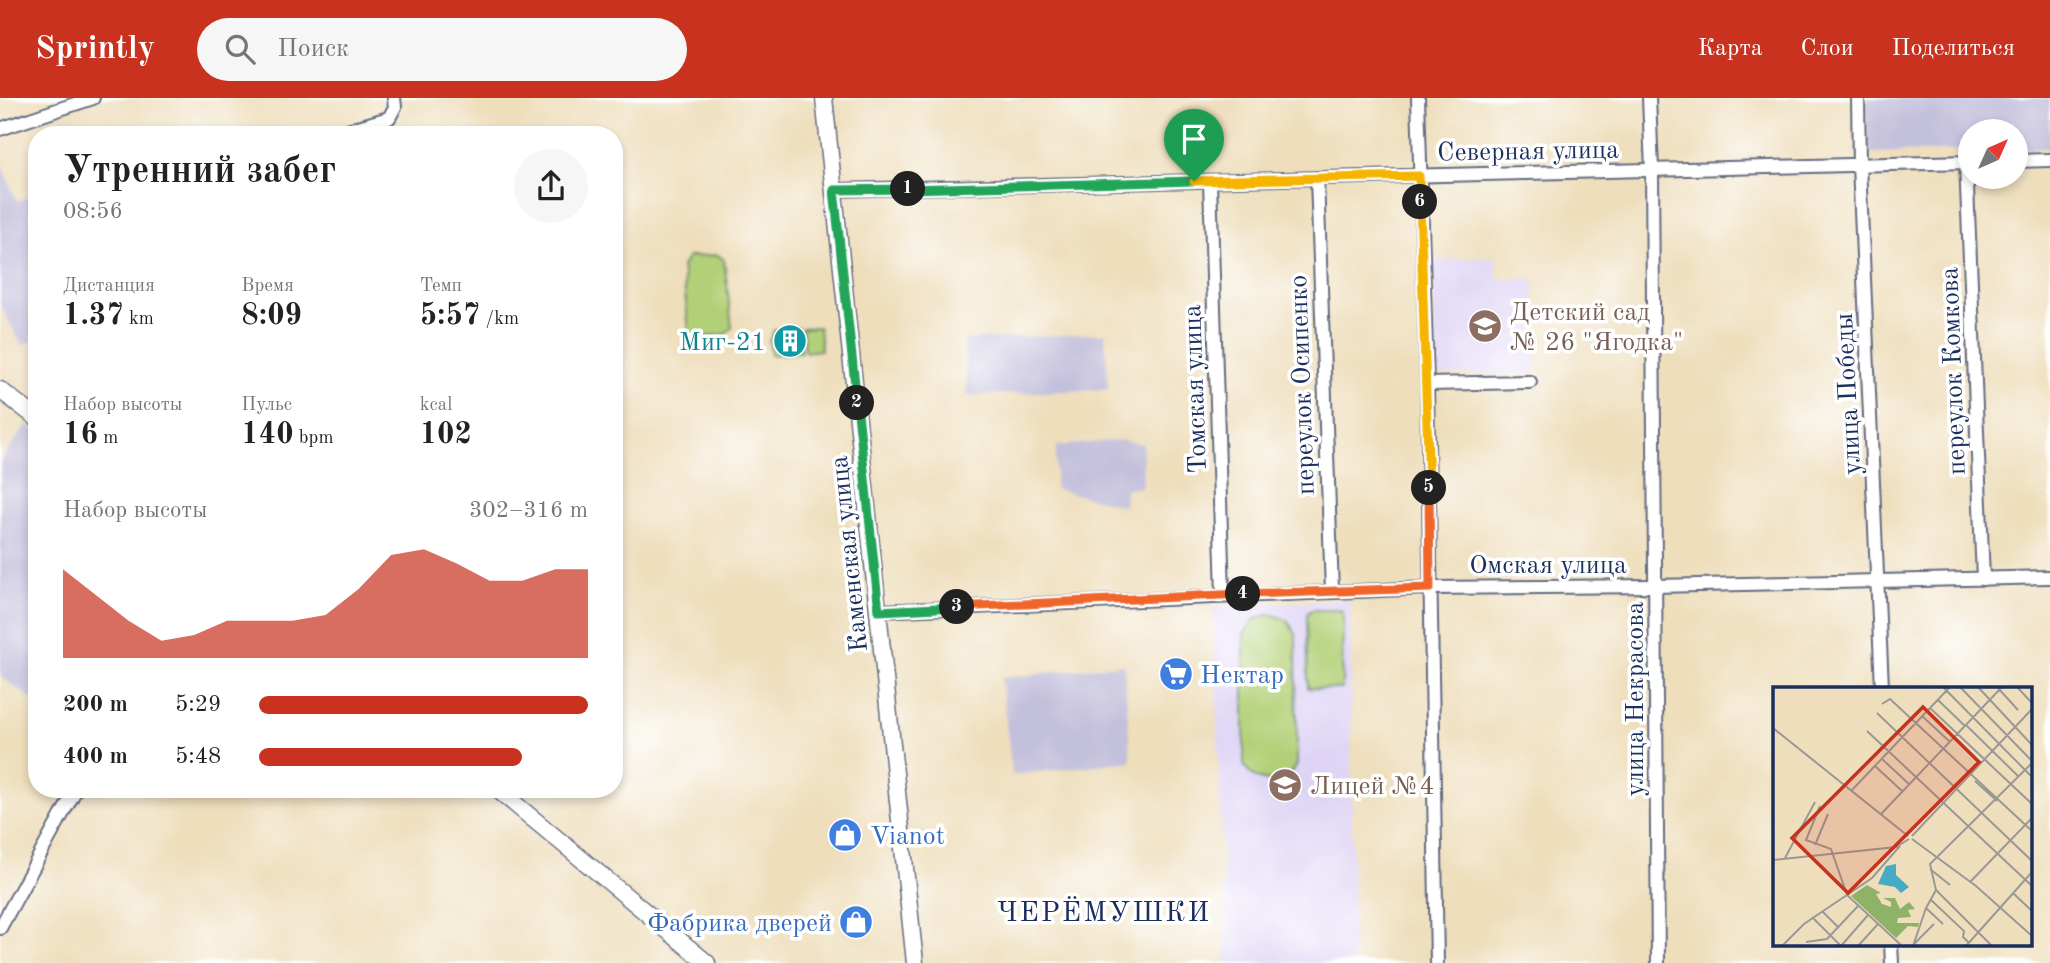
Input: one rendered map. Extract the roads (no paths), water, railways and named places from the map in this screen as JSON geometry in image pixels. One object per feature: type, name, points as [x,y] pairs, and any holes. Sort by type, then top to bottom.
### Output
[{"type":"main road","name":"Каменская улица","points":[[824,98],[915,963]]},
{"type":"main road","points":[[0,390],[28,411]]},
{"type":"main road","points":[[508,798],[707,963]]},
{"type":"street","points":[[0,129],[93,98]]},
{"type":"street","points":[[361,126],[388,118],[395,107],[394,98]]},
{"type":"street","points":[[1418,98],[1427,384],[1437,963]]},
{"type":"street","name":"улица Некрасова","points":[[1649,98],[1652,170],[1658,963]]},
{"type":"street","name":"улица Победы","points":[[1858,98],[1882,687]]},
{"type":"street","points":[[2028,161],[2050,160]]},
{"type":"street","name":"Северная улица","points":[[834,190],[1958,162]]},
{"type":"street","name":"переулок Осипенко","points":[[1317,178],[1332,591]]},
{"type":"street","name":"Томская улица","points":[[1210,181],[1223,595]]},
{"type":"street","name":"переулок Комкова","points":[[1969,189],[1983,579]]},
{"type":"street","points":[[1427,384],[1530,382]]},
{"type":"street","name":"Омская улица","points":[[879,611],[1430,588],[2050,577]]},
{"type":"street","points":[[0,928],[71,798]]},
{"type":"place","name":"Детский сад № 26 \"Ягодка\"","points":[[1485,326]]},
{"type":"place","name":"Миг-21","points":[[790,341]]},
{"type":"place","name":"Нектар","points":[[1176,674]]},
{"type":"place","name":"Лицей №4","points":[[1285,785]]},
{"type":"place","name":"Vianot","points":[[845,835]]},
{"type":"place","name":"Фабрика дверей","points":[[856,922]]},
{"type":"district","name":"ЧЕРЁМУШКИ","points":[[1104,911]]}]
